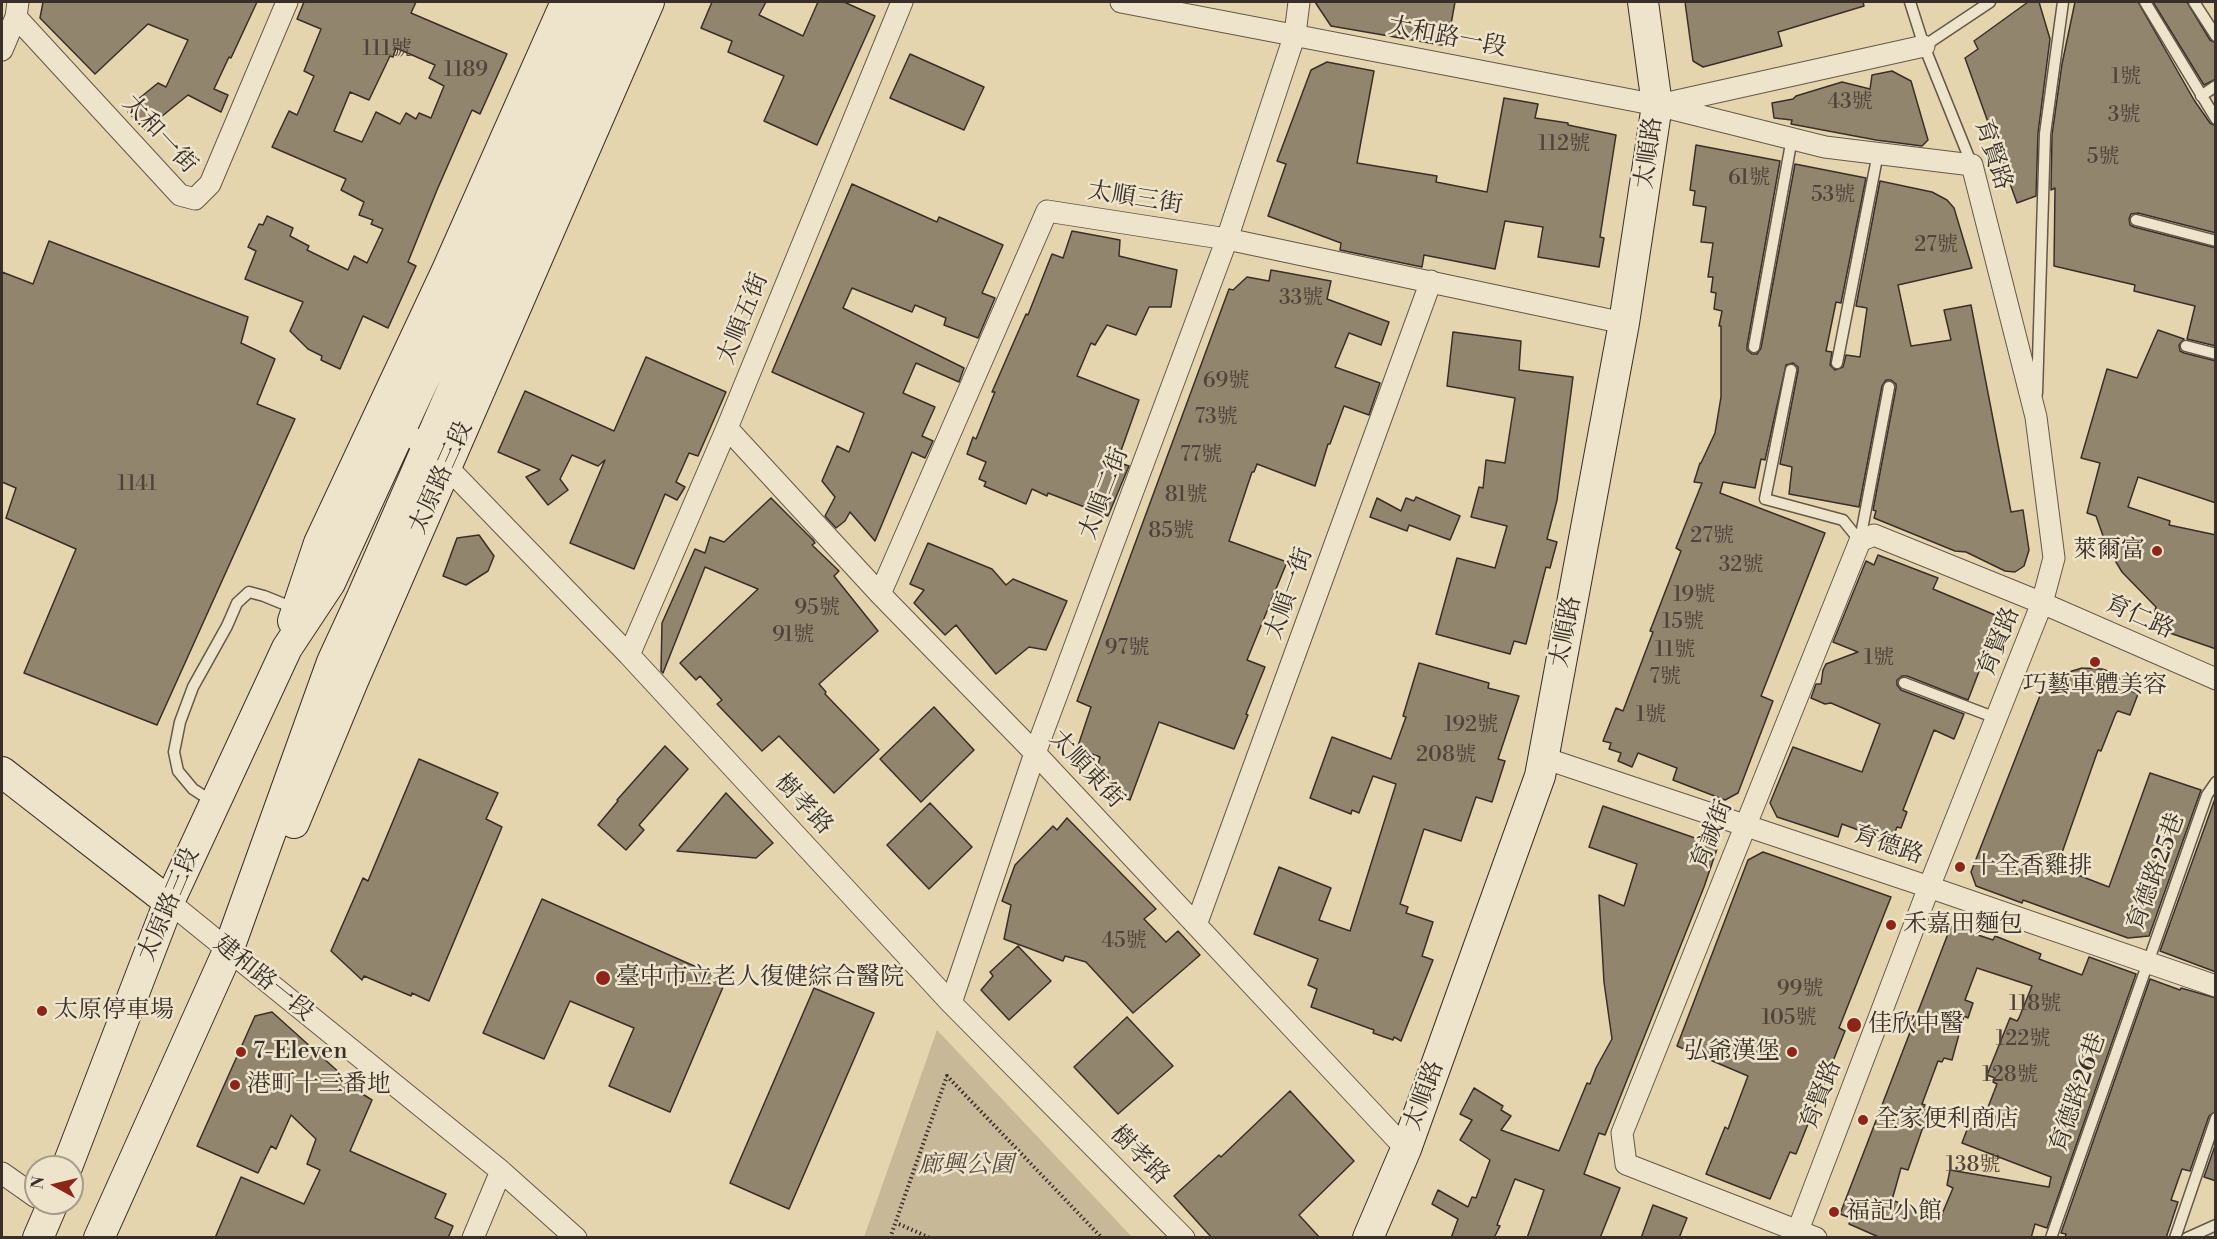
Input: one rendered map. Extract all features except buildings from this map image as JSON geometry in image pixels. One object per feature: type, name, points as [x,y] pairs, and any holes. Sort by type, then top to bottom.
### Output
[{"type":"main road","name":"太原路三段","points":[[72,1155],[169,902],[286,648],[330,583],[447,270],[566,2]]},
{"type":"main road","name":"太原路三段","points":[[286,648],[296,609],[319,543],[389,425],[593,2]]},
{"type":"main road","name":"太原路三段","points":[[99,1238],[228,951],[256,905],[281,854],[437,457],[621,2]]},
{"type":"main road","name":"太原路三段","points":[[437,457],[649,2]]},
{"type":"main road","name":"太順路","points":[[1368,1238],[1406,1149],[1540,776],[1624,323],[1657,105],[1643,2]]},
{"type":"main road","name":"建和路一段","points":[[2,772],[169,902]]},
{"type":"main road","points":[[38,1238],[43,1215]]},
{"type":"street","name":"太和一街","points":[[17,9],[180,195],[195,199],[210,184],[286,2]]},
{"type":"street","name":"太順五街","points":[[628,655],[726,428],[902,2]]},
{"type":"street","name":"太和路一段","points":[[1121,2],[1657,105],[1825,147],[1972,165]]},
{"type":"street","name":"太順二街","points":[[951,1002],[1035,753],[1227,239],[1295,34],[1299,2]]},
{"type":"street","points":[[2,50],[17,9]]},
{"type":"street","name":"太和路一段","points":[[1657,105],[1924,46]]},
{"type":"street","name":"育賢路","points":[[1803,1235],[1929,887],[2042,603],[2054,558],[2036,417],[1972,165]]},
{"type":"street","name":"太順三街","points":[[880,594],[1047,211],[1227,239],[1624,323]]},
{"type":"street","name":"太順一街","points":[[1196,925],[1431,281]]},
{"type":"street","name":"樹孝路","points":[[389,425],[437,457],[628,655],[951,1002],[1184,1238]]},
{"type":"street","name":"太順東街","points":[[726,428],[880,594],[1035,753],[1406,1149]]},
{"type":"street","points":[[1860,541],[1874,535],[2042,603]]},
{"type":"street","name":"育誠街","points":[[1803,1235],[1626,1164],[1622,1132],[1744,824],[1860,541]]},
{"type":"street","name":"育仁路","points":[[2042,603],[2216,679]]},
{"type":"street","name":"育德路","points":[[1544,758],[2216,986]]},
{"type":"street","name":"建和路一段","points":[[169,902],[501,1171],[576,1238]]},
{"type":"street","points":[[473,1238],[501,1171]]},
{"type":"street","points":[[2,1173],[24,1188]]},
{"type":"lane","name":"育賢路","points":[[1910,2],[1924,46],[1972,165]]},
{"type":"lane","name":"太和路一段","points":[[1924,46],[1990,2]]},
{"type":"lane","points":[[2036,417],[2045,134],[2063,2]]},
{"type":"lane","points":[[2145,2],[2216,119]]},
{"type":"lane","points":[[2194,2],[2216,36]]},
{"type":"lane","points":[[2201,96],[2216,86]]},
{"type":"lane","points":[[1754,347],[1791,138]]},
{"type":"lane","points":[[1837,363],[1878,153]]},
{"type":"lane","points":[[2136,220],[2216,242]]},
{"type":"lane","points":[[2186,346],[2216,354]]},
{"type":"lane","points":[[1791,370],[1766,499],[1843,520],[1860,541]]},
{"type":"lane","points":[[1860,541],[1889,387]]},
{"type":"lane","points":[[215,803],[193,789],[178,771],[174,752],[180,722],[193,687],[227,626],[237,603],[249,592],[296,609]]},
{"type":"lane","points":[[1904,683],[1996,718]]},
{"type":"lane","name":"育德路25巷","points":[[2147,962],[2207,795],[2216,782]]},
{"type":"lane","name":"育德路26巷","points":[[2051,1238],[2147,962]]},
{"type":"lane","points":[[2175,1238],[2216,1118]]},
{"type":"lane","points":[[2187,1238],[2216,1226]]},
{"type":"path","points":[[890,1238],[947,1076],[1102,1238]]},
{"type":"path","points":[[899,1224],[930,1238]]},
{"type":"green space","name":"廊興公園","points":[[937,1030],[1132,1237],[864,1237]]},
{"type":"place","name":"萊爾富","points":[[2157,551]]},
{"type":"place","name":"巧藝車體美容","points":[[2095,662]]},
{"type":"place","name":"十全香雞排","points":[[1960,867]]},
{"type":"place","name":"禾嘉田麵包","points":[[1891,925]]},
{"type":"place","name":"臺中市立老人復健綜合醫院","points":[[603,978]]},
{"type":"place","name":"太原停車場","points":[[42,1011]]},
{"type":"place","name":"佳欣中醫","points":[[1854,1025]]},
{"type":"place","name":"7-Eleven","points":[[241,1052]]},
{"type":"place","name":"弘爺漢堡","points":[[1792,1052]]},
{"type":"place","name":"港町十三番地","points":[[235,1085]]},
{"type":"place","name":"全家便利商店","points":[[1863,1120]]},
{"type":"place","name":"福記小館","points":[[1834,1212]]}]
